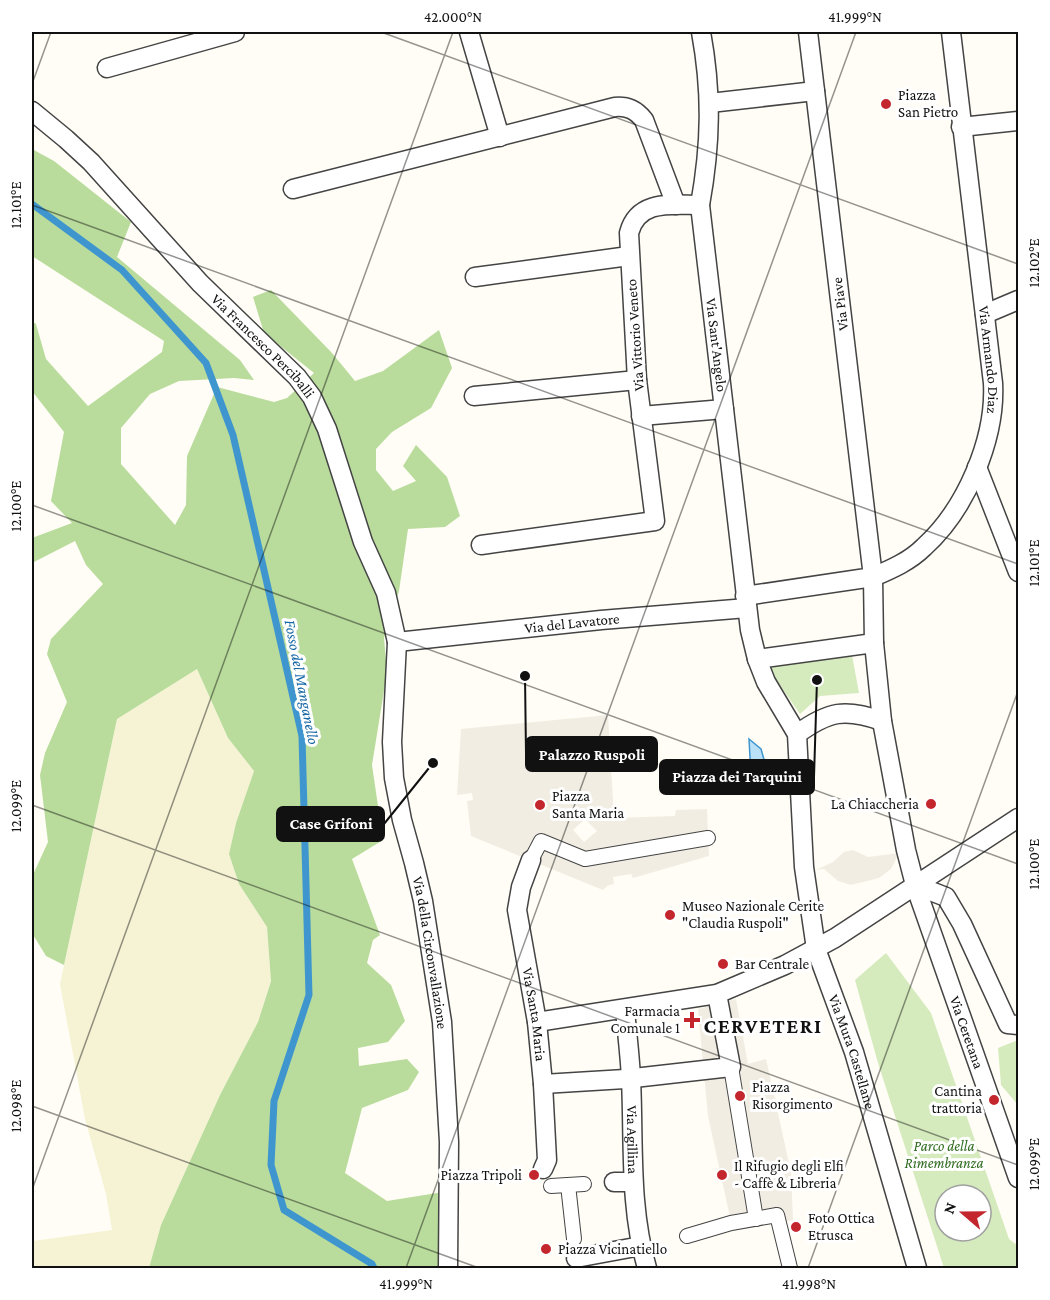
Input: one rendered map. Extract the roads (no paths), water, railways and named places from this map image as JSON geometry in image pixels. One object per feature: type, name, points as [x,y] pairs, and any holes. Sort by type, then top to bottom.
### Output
[{"type":"street","points":[[107,68],[235,32]]},
{"type":"street","points":[[469,32],[500,137]]},
{"type":"street","name":"Via Sant'Angelo","points":[[701,32],[710,102],[708,155],[700,205],[746,602],[757,659],[766,682],[797,734]]},
{"type":"street","name":"Via Piave","points":[[808,32],[873,577]]},
{"type":"street","name":"Via Armando Diaz","points":[[873,577],[909,560],[934,538],[963,496],[984,452],[990,430],[994,392],[951,32]]},
{"type":"street","points":[[710,102],[815,91]]},
{"type":"street","points":[[293,189],[615,107],[631,108],[644,120],[676,205]]},
{"type":"street","name":"Via Francesco Perciballi","points":[[32,111],[91,162],[178,260],[291,371],[312,397],[327,429],[363,542],[386,593],[397,642]]},
{"type":"street","points":[[961,127],[1018,121]]},
{"type":"street","name":"Via Vittorio Veneto","points":[[481,545],[655,521],[637,380],[629,233],[638,213],[650,208],[700,205]]},
{"type":"street","points":[[475,278],[629,256]]},
{"type":"street","points":[[985,314],[1018,300]]},
{"type":"street","points":[[474,396],[637,380]]},
{"type":"street","points":[[641,416],[724,409]]},
{"type":"street","points":[[977,467],[1018,572]]},
{"type":"street","points":[[757,659],[874,643],[873,577]]},
{"type":"street","name":"Via del Lavatore","points":[[397,642],[746,602],[873,577]]},
{"type":"street","name":"Via della Circonvallazione","points":[[397,642],[392,741],[394,778],[402,820],[423,901],[442,1022],[449,1142],[448,1269]]},
{"type":"street","name":"Via Ceretana","points":[[874,643],[882,721],[906,850],[915,885],[1018,1178]]},
{"type":"street","points":[[797,734],[835,713],[858,714],[882,721]]},
{"type":"street","name":"Via Mura Castellane","points":[[797,734],[804,867],[816,949],[854,1052],[916,1269]]},
{"type":"street","points":[[537,1022],[717,994],[772,971],[816,949],[1018,818]]},
{"type":"street","points":[[531,860],[541,841],[585,859],[708,838]]},
{"type":"street","name":"Via Santa Maria","points":[[531,860],[521,887],[517,910],[537,1022],[547,1160],[543,1169]]},
{"type":"street","points":[[915,885],[946,897],[962,924],[1008,1024],[1018,1025]]},
{"type":"street","points":[[717,994],[756,1219]]},
{"type":"street","name":"Via Agillina","points":[[625,1010],[631,1078],[633,1182],[641,1246],[647,1269]]},
{"type":"street","points":[[543,1084],[631,1078],[731,1067]]},
{"type":"street","points":[[614,1182],[633,1182]]},
{"type":"street","points":[[551,1186],[584,1184]]},
{"type":"street","points":[[568,1185],[574,1239]]},
{"type":"street","points":[[687,1236],[731,1223],[777,1215],[790,1269]]},
{"type":"street","points":[[576,1258],[641,1246]]},
{"type":"water","points":[[749,739],[761,749],[765,763],[762,770],[751,776]]},
{"type":"waterway","name":"Fosso del Manganello","points":[[32,204],[122,270],[206,363],[233,435],[302,736],[309,995],[274,1101],[271,1165],[284,1210],[372,1264],[374,1268]]},
{"type":"place","name":"Piazza San Pietro","points":[[886,104]]},
{"type":"place","name":"Palazzo Ruspoli","points":[[525,676]]},
{"type":"place","name":"Piazza dei Tarquini","points":[[817,680]]},
{"type":"place","name":"Case Grifoni","points":[[433,763]]},
{"type":"place","name":"La Chiaccheria","points":[[931,804]]},
{"type":"place","name":"Piazza Santa Maria","points":[[540,805]]},
{"type":"place","name":"Museo Nazionale Cerite \"Claudia Ruspoli\"","points":[[670,915]]},
{"type":"place","name":"Bar Centrale","points":[[723,964]]},
{"type":"place","name":"Farmacia Comunale 1","points":[[692,1020]]},
{"type":"place","name":"Piazza Risorgimento","points":[[740,1096]]},
{"type":"place","name":"Cantina trattoria","points":[[994,1100]]},
{"type":"place","name":"Piazza Tripoli","points":[[534,1175]]},
{"type":"place","name":"Il Rifugio degli Elfi - Caffè & Libreria","points":[[722,1175]]},
{"type":"place","name":"Foto Ottica Etrusca","points":[[796,1227]]},
{"type":"place","name":"Piazza Vicinatiello","points":[[546,1249]]},
{"type":"district","name":"CERVETERI","points":[[763,1026]]},
{"type":"park label","name":"Parco della Rimembranza","points":[[944,1154]]}]
